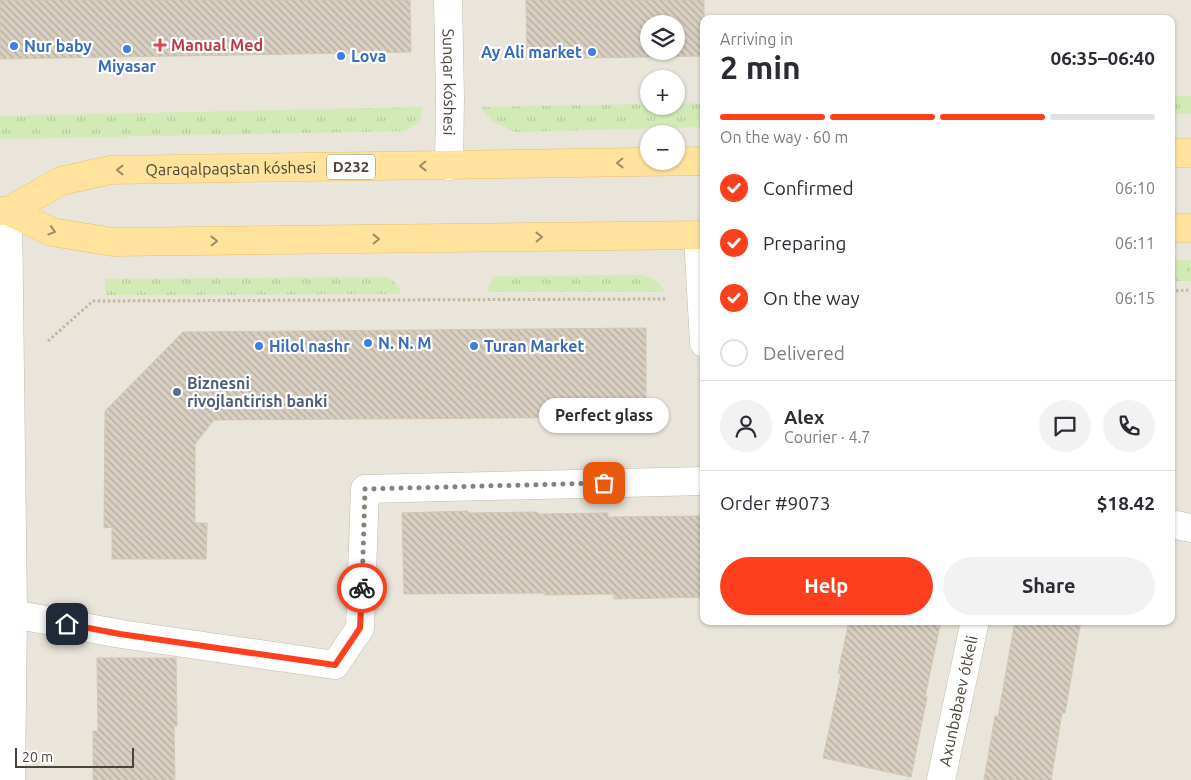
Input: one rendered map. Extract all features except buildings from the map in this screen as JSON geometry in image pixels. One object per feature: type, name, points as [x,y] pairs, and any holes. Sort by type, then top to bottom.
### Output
[{"type":"main road","points":[[1175,154],[1191,153]]},
{"type":"main road","name":"Qaraqalpaqstan kóshesi","points":[[4,211],[61,181],[110,170],[700,161]]},
{"type":"main road","points":[[4,211],[52,232],[113,242],[700,236]]},
{"type":"main road","points":[[1175,228],[1191,228]]},
{"type":"street","name":"Sunqar kóshesi","points":[[448,0],[449,166]]},
{"type":"street","points":[[4,211],[13,614],[11,780]]},
{"type":"street","points":[[13,614],[120,634],[335,665],[360,628],[365,489],[700,481]]},
{"type":"street","points":[[1175,525],[1191,528]]},
{"type":"street","name":"Axunbabaev ótkeli","points":[[941,780],[975,625]]},
{"type":"path","points":[[1175,290],[1191,290]]},
{"type":"path","points":[[48,341],[93,301],[700,299]]},
{"type":"shaded area","points":[[0,0],[1191,0],[1191,780],[0,780]]},
{"type":"green space","points":[[1175,96],[1191,96],[1191,114],[1175,114]]},
{"type":"green space","points":[[700,103],[700,127],[685,128],[685,125],[640,125],[640,129],[515,132],[493,122],[480,107],[640,104],[640,115],[685,115],[685,104]]},
{"type":"green space","points":[[422,107],[420,121],[405,131],[0,139],[0,116]]},
{"type":"green space","points":[[1175,260],[1191,260],[1191,281],[1175,281]]},
{"type":"green space","points":[[644,275],[658,282],[665,292],[487,292],[490,283],[497,276]]},
{"type":"green space","points":[[388,277],[396,284],[402,294],[106,295],[105,279]]},
{"type":"way so far","points":[[362,588],[365,489],[604,483]]},
{"type":"place","name":"Manual Med","points":[[160,45]]},
{"type":"place","name":"Nur baby","points":[[14,46]]},
{"type":"place","name":"Miyasar","points":[[127,49]]},
{"type":"place","name":"Ay Ali market","points":[[592,52]]},
{"type":"place","name":"Lova","points":[[341,56]]},
{"type":"place","name":"N. N. M","points":[[368,343]]},
{"type":"place","name":"Hilol nashr","points":[[259,346]]},
{"type":"place","name":"Turan Market","points":[[474,346]]},
{"type":"place","name":"Biznesni rivojlantirish banki","points":[[177,392]]},
{"type":"place","name":"Perfect glass","points":[[604,483]]},
{"type":"route","points":[[67,624],[120,634],[335,665],[360,628],[362,588]]}]
